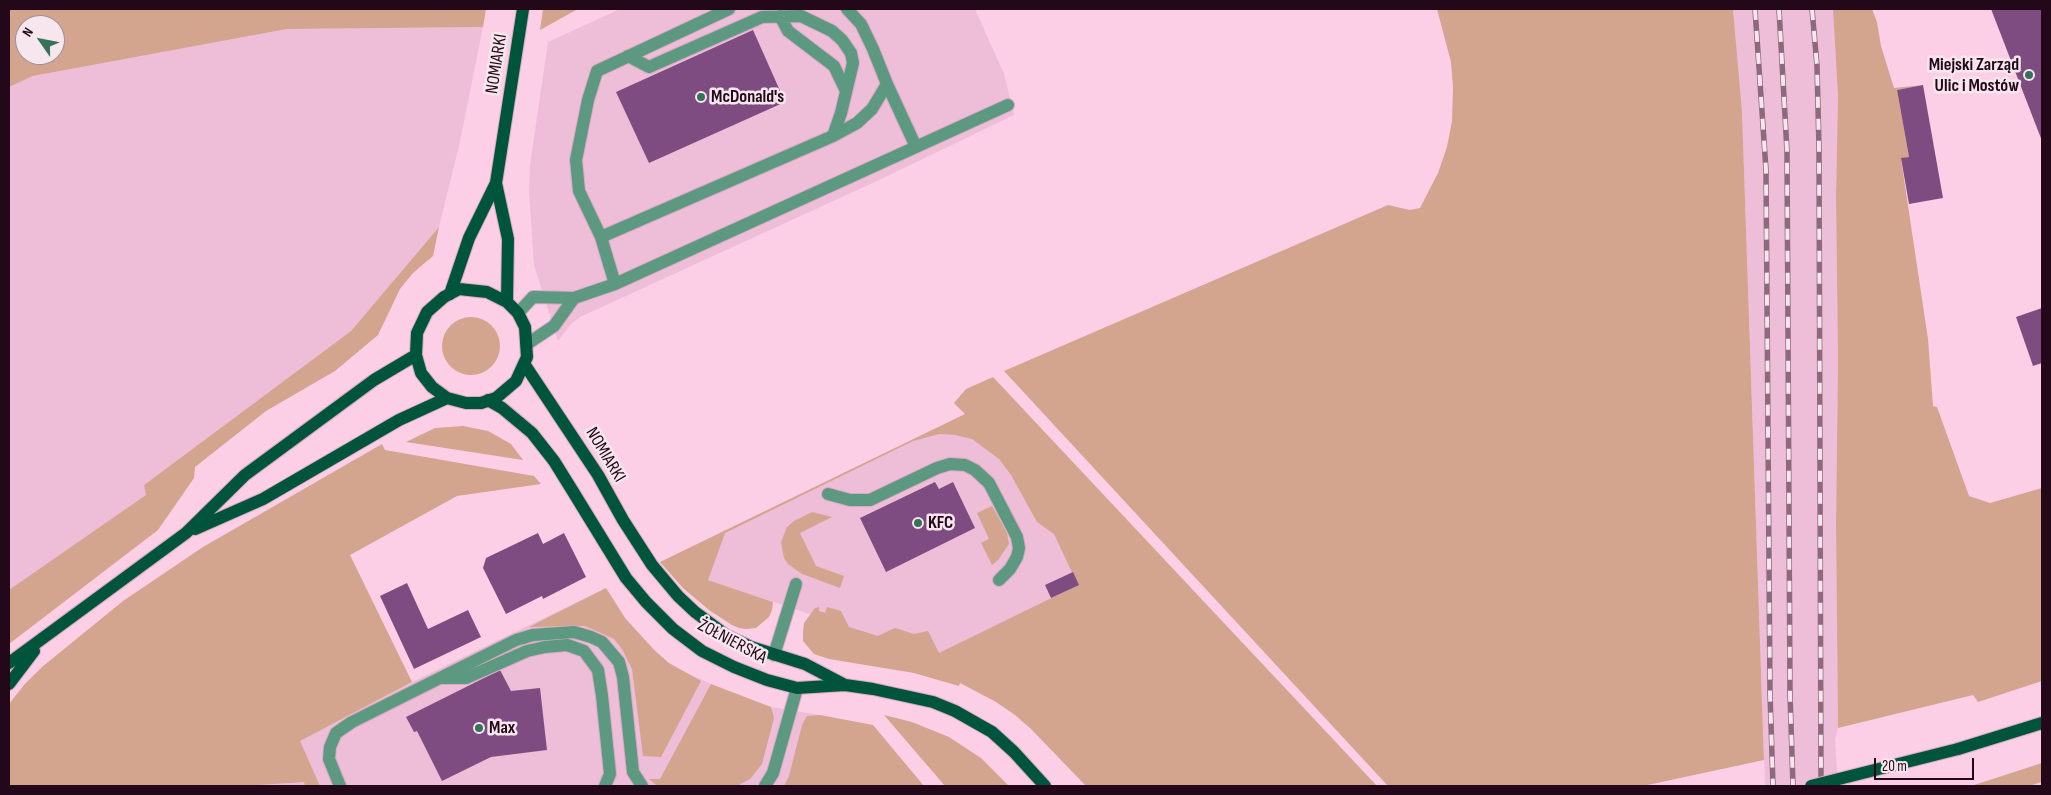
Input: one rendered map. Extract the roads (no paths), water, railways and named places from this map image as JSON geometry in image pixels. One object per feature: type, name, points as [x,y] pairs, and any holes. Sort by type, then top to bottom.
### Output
[{"type":"main road","name":"NOMIARKI","points":[[450,294],[469,238],[496,183],[523,9]]},
{"type":"main road","name":"NOMIARKI","points":[[496,183],[508,239],[507,302]]},
{"type":"main road","points":[[459,289],[487,292],[507,302],[518,313],[525,326],[527,344],[525,365],[512,386],[496,398],[481,403],[466,403],[447,398],[432,387],[422,373],[416,355],[417,333],[426,312],[459,289]]},
{"type":"main road","points":[[9,664],[186,533],[245,474],[374,380],[416,355]]},
{"type":"main road","name":"NOMIARKI","points":[[525,365],[582,450],[652,565]]},
{"type":"main road","points":[[186,533],[263,499],[399,420],[447,398]]},
{"type":"main road","name":"ŻOŁNIERSKA","points":[[488,400],[502,408],[532,434],[554,461],[626,578],[646,602],[673,629],[702,651],[734,667],[767,680],[797,688],[845,685],[873,689],[919,699],[955,711],[992,732],[1014,752],[1045,786]]},
{"type":"main road","name":"ŻOŁNIERSKA","points":[[652,565],[695,612],[726,635],[751,647],[805,664],[845,685]]},
{"type":"main road","points":[[9,684],[43,639]]},
{"type":"main road","points":[[1811,786],[1958,749],[2042,723]]},
{"type":"lane","points":[[614,284],[601,237],[579,191],[576,160],[588,100],[597,71],[729,9]]},
{"type":"lane","points":[[847,9],[861,24],[916,147]]},
{"type":"lane","points":[[628,56],[650,67],[762,16],[801,16],[819,24],[842,40],[851,53],[853,63],[833,136]]},
{"type":"lane","points":[[780,16],[788,31],[834,66],[846,91]]},
{"type":"lane","points":[[601,237],[833,136],[857,123],[872,108],[887,84]]},
{"type":"lane","points":[[518,313],[533,297],[574,298],[614,284],[1008,105]]},
{"type":"lane","points":[[527,344],[554,326],[574,298]]},
{"type":"lane","points":[[828,494],[850,500],[870,500],[937,468],[950,464],[965,466],[975,470],[989,483],[1017,537],[1019,548],[1017,557],[1010,569],[999,580]]},
{"type":"lane","points":[[774,655],[796,584]]},
{"type":"lane","points":[[340,786],[329,759],[330,747],[336,733],[352,722],[516,640],[533,635],[574,632],[591,636],[602,642],[619,662],[623,678],[633,772],[630,786]]},
{"type":"lane","points":[[437,678],[466,678],[527,651],[545,647],[568,645],[584,651],[598,670],[610,774],[605,786]]},
{"type":"lane","points":[[764,786],[774,773],[797,688]]},
{"type":"lane","points":[[633,772],[642,786]]},
{"type":"railway","points":[[1755,9],[1766,170],[1770,693],[1773,786]]},
{"type":"railway","points":[[1779,9],[1787,151],[1790,694],[1793,786]]},
{"type":"railway","points":[[1812,9],[1817,66],[1819,148],[1821,786]]},
{"type":"place","name":"Miejski Zarząd Ulic i Mostów","points":[[2029,75]]},
{"type":"place","name":"McDonald's","points":[[701,97]]},
{"type":"place","name":"KFC","points":[[918,523]]},
{"type":"place","name":"Max","points":[[479,728]]}]
